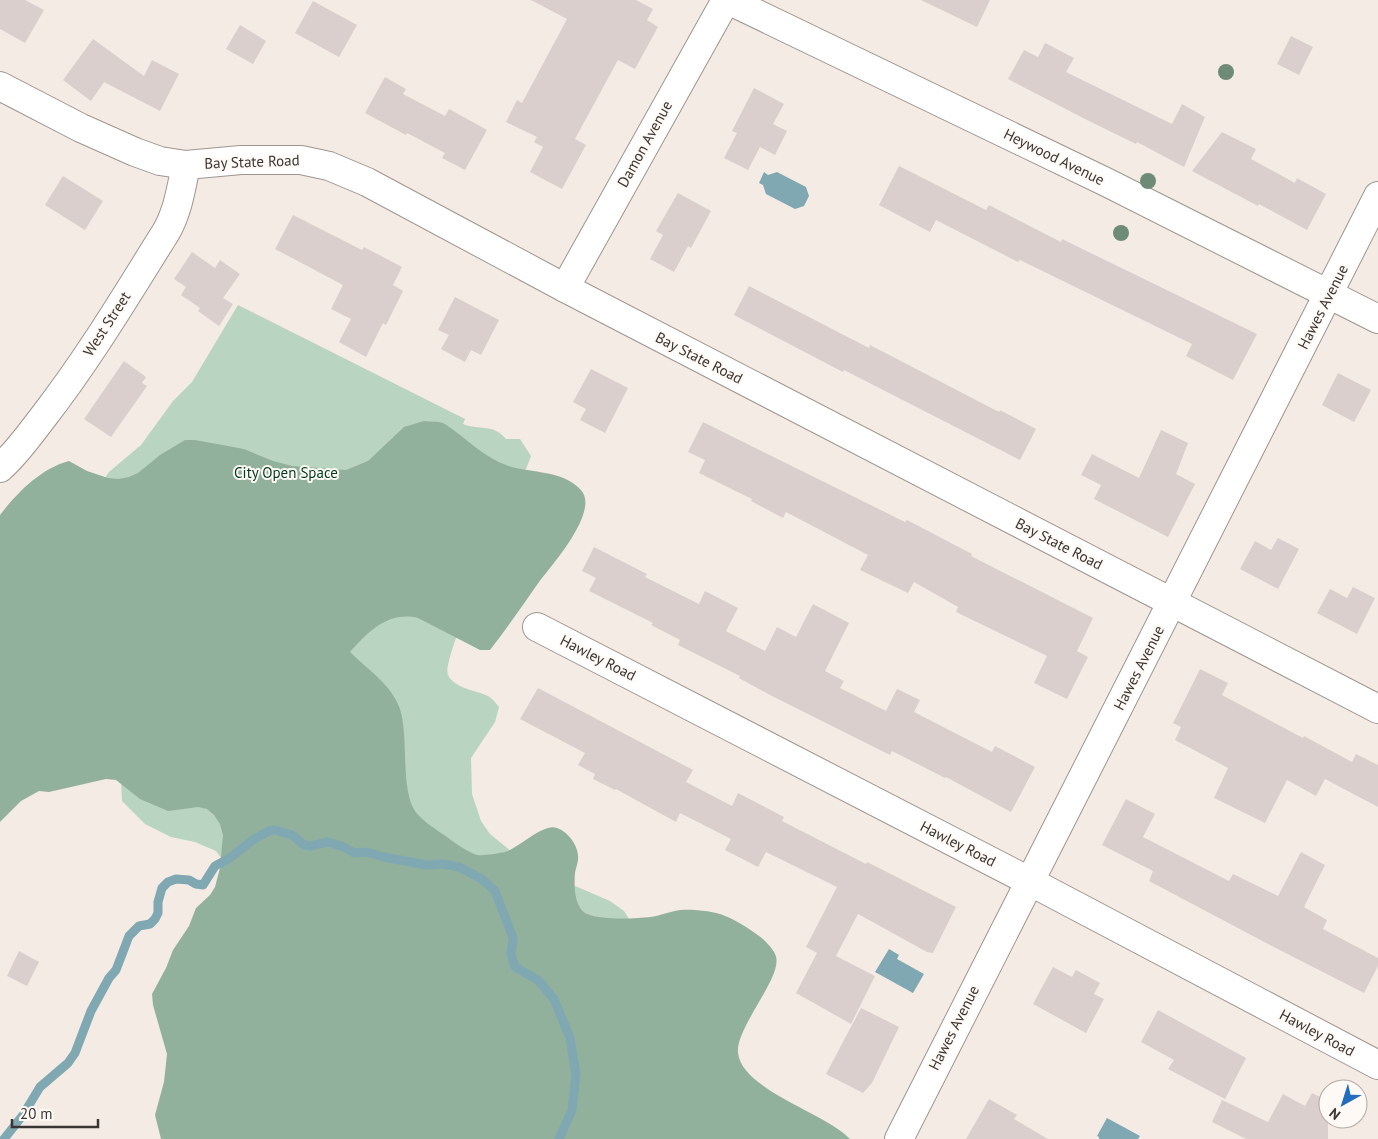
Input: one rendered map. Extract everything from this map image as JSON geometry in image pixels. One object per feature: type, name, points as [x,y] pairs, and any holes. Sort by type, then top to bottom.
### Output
[{"type":"street","name":"Damon Avenue","points":[[565,288],[727,0]]},
{"type":"street","name":"Heywood Avenue","points":[[727,0],[1106,182],[1378,319]]},
{"type":"street","name":"Bay State Road","points":[[0,86],[81,128],[160,161],[186,165],[241,160],[301,160],[329,166],[367,182],[565,288],[1378,709]]},
{"type":"street","name":"West Street","points":[[0,468],[19,448],[59,397],[96,344],[166,232],[179,201],[186,165]]},
{"type":"street","name":"Hawes Avenue","points":[[899,1139],[1378,196]]},
{"type":"street","name":"Hawley Road","points":[[537,627],[1029,881],[1378,1065]]},
{"type":"green space","name":"City Open Space","points":[[238,305],[465,419],[463,424],[491,429],[506,439],[520,439],[531,456],[468,606],[449,662],[448,675],[451,680],[461,686],[488,696],[499,707],[495,722],[471,758],[472,794],[481,821],[490,834],[512,852],[568,883],[610,901],[624,911],[633,925],[233,874],[216,851],[195,842],[171,837],[145,824],[122,801],[121,781],[74,524],[109,472],[141,445],[173,401],[192,382]]},
{"type":"green space","name":"City Open Space","points":[[424,421],[445,424],[493,459],[506,465],[565,478],[581,490],[585,499],[584,511],[572,538],[490,650],[480,650],[418,618],[407,617],[388,620],[379,625],[350,652],[385,685],[400,709],[403,720],[406,776],[410,801],[415,811],[426,822],[453,842],[478,855],[511,850],[538,832],[551,827],[565,832],[576,847],[578,860],[575,873],[575,890],[577,902],[587,914],[627,919],[643,918],[681,910],[703,911],[721,914],[745,926],[760,937],[773,950],[776,963],[767,987],[739,1042],[738,1053],[743,1066],[769,1090],[838,1129],[850,1139],[161,1139],[155,1115],[164,1082],[167,1054],[153,1005],[152,994],[173,950],[189,926],[196,908],[210,895],[215,887],[220,868],[223,835],[220,824],[207,809],[198,807],[168,811],[140,799],[116,780],[106,779],[49,792],[39,791],[21,801],[0,822],[0,515],[30,482],[58,465],[69,461],[87,471],[108,478],[118,479],[138,473],[160,455],[185,440],[195,440],[244,449],[273,461],[292,466],[346,470],[368,461],[404,427]]},
{"type":"water","points":[[764,172],[768,175],[777,172],[806,187],[809,196],[804,206],[795,209],[766,194],[763,185],[759,183]]},
{"type":"water","points":[[889,949],[899,955],[897,959],[924,974],[913,993],[875,972]]},
{"type":"water","points":[[1107,1118],[1140,1136],[1138,1139],[1099,1139],[1097,1136]]},
{"type":"building","points":[[0,0],[25,0],[44,10],[25,43],[0,29]]},
{"type":"building","points":[[531,0],[636,0],[653,9],[647,20],[658,27],[635,69],[618,60],[575,139],[586,145],[562,189],[530,172],[543,147],[534,142],[537,137],[506,122],[517,100],[522,103],[567,19]]},
{"type":"building","points":[[921,0],[990,0],[977,27]]},
{"type":"building","points":[[313,1],[357,25],[339,57],[295,33]]},
{"type":"building","points":[[240,25],[266,41],[253,64],[226,49]]},
{"type":"building","points":[[1291,36],[1313,47],[1299,75],[1277,64]]},
{"type":"building","points":[[93,39],[144,76],[152,60],[179,74],[160,111],[104,82],[91,101],[63,80]]},
{"type":"building","points":[[1045,43],[1074,58],[1066,72],[1172,124],[1182,104],[1205,117],[1184,167],[1008,79],[1024,50],[1038,57]]},
{"type":"building","points":[[385,77],[406,89],[403,94],[445,116],[449,109],[487,130],[465,170],[442,158],[445,153],[365,113]]},
{"type":"building","points":[[754,88],[784,104],[773,124],[787,131],[775,155],[760,147],[748,170],[724,158],[737,133],[732,131]]},
{"type":"building","points":[[1222,132],[1256,149],[1251,159],[1295,183],[1297,178],[1326,194],[1307,230],[1192,171]]},
{"type":"building","points":[[899,166],[986,210],[989,205],[1061,242],[1062,239],[1257,334],[1233,380],[1186,356],[1192,344],[1020,260],[1018,262],[936,220],[930,232],[879,205]]},
{"type":"building","points":[[63,176],[103,201],[85,230],[45,205]]},
{"type":"building","points":[[678,193],[711,211],[691,248],[688,246],[674,272],[650,259],[663,235],[656,231]]},
{"type":"building","points":[[293,215],[362,250],[364,247],[402,267],[393,285],[403,291],[386,325],[383,323],[366,357],[339,342],[351,319],[331,309],[343,285],[275,249]]},
{"type":"building","points":[[192,252],[215,268],[220,260],[240,274],[223,298],[233,304],[219,326],[198,311],[200,308],[181,295],[186,287],[174,279]]},
{"type":"building","points":[[749,286],[869,348],[870,345],[999,412],[1000,410],[1036,429],[1020,460],[844,370],[843,372],[734,315]]},
{"type":"building","points":[[455,297],[499,320],[481,355],[471,350],[465,362],[441,349],[449,335],[438,330]]},
{"type":"building","points":[[124,361],[146,377],[142,383],[147,386],[111,437],[84,419]]},
{"type":"building","points":[[591,369],[628,388],[605,433],[580,420],[586,409],[573,402]]},
{"type":"building","points":[[1338,373],[1371,390],[1354,422],[1322,405]]},
{"type":"building","points":[[703,422],[905,522],[907,520],[972,554],[971,556],[1093,618],[1077,651],[1088,657],[1067,699],[1034,683],[1047,656],[956,612],[958,607],[914,582],[908,593],[860,570],[868,555],[786,512],[783,518],[751,501],[752,499],[699,473],[705,460],[688,452]]},
{"type":"building","points":[[1161,430],[1188,443],[1176,474],[1195,484],[1168,537],[1094,499],[1101,485],[1081,475],[1092,454],[1139,478]]},
{"type":"building","points":[[1278,538],[1299,549],[1278,589],[1240,569],[1255,541],[1271,550]]},
{"type":"building","points":[[594,547],[647,574],[645,577],[699,604],[705,591],[738,608],[726,631],[765,651],[777,627],[796,637],[813,604],[849,623],[825,671],[844,681],[840,688],[886,711],[897,689],[920,700],[914,712],[992,752],[995,746],[1035,767],[1011,812],[946,777],[892,751],[890,755],[772,696],[739,678],[740,676],[678,645],[680,640],[651,625],[653,623],[589,591],[596,578],[582,571]]},
{"type":"building","points":[[1353,587],[1375,598],[1357,634],[1317,613],[1330,589],[1347,598]]},
{"type":"building","points":[[1200,669],[1228,683],[1222,695],[1352,762],[1356,754],[1378,765],[1378,807],[1325,779],[1316,796],[1287,780],[1265,823],[1214,798],[1228,768],[1175,740],[1181,727],[1173,723]]},
{"type":"building","points":[[538,688],[693,770],[686,782],[732,806],[738,793],[784,817],[782,821],[956,907],[933,953],[927,952],[858,914],[836,956],[875,976],[851,1024],[796,993],[817,953],[806,947],[837,887],[766,852],[758,867],[725,850],[731,839],[680,813],[676,822],[616,789],[593,779],[595,774],[578,765],[585,753],[520,719]]},
{"type":"building","points":[[1126,799],[1155,814],[1143,837],[1229,881],[1233,874],[1278,896],[1301,852],[1325,865],[1304,907],[1327,920],[1323,929],[1378,958],[1378,966],[1364,993],[1149,881],[1153,871],[1102,845]]},
{"type":"building","points":[[19,951],[39,962],[27,986],[7,976]]},
{"type":"building","points":[[1053,967],[1072,977],[1076,970],[1100,983],[1094,994],[1104,999],[1086,1033],[1033,1004]]},
{"type":"building","points":[[861,1008],[899,1027],[872,1083],[863,1093],[826,1074]]},
{"type":"building","points":[[1158,1010],[1246,1058],[1225,1099],[1168,1069],[1174,1060],[1141,1042]]},
{"type":"building","points":[[1312,1093],[1318,1096],[1318,1129],[1328,1129],[1328,1139],[1246,1139],[1212,1122],[1222,1100],[1268,1122],[1283,1094],[1305,1106]]},
{"type":"building","points":[[989,1099],[1017,1115],[1014,1119],[1048,1139],[966,1139]]},
{"type":"waterway","points":[[4,1139],[23,1115],[40,1087],[68,1063],[75,1053],[91,1011],[109,978],[116,970],[129,936],[139,926],[150,924],[155,919],[158,913],[158,902],[162,888],[168,882],[176,879],[189,880],[203,885],[215,866],[230,858],[254,839],[275,830],[292,835],[304,845],[310,846],[328,842],[344,847],[354,853],[366,852],[426,865],[442,864],[459,867],[482,879],[495,891],[513,938],[511,954],[515,967],[538,980],[554,999],[570,1038],[576,1074],[572,1110],[559,1139]]}]
